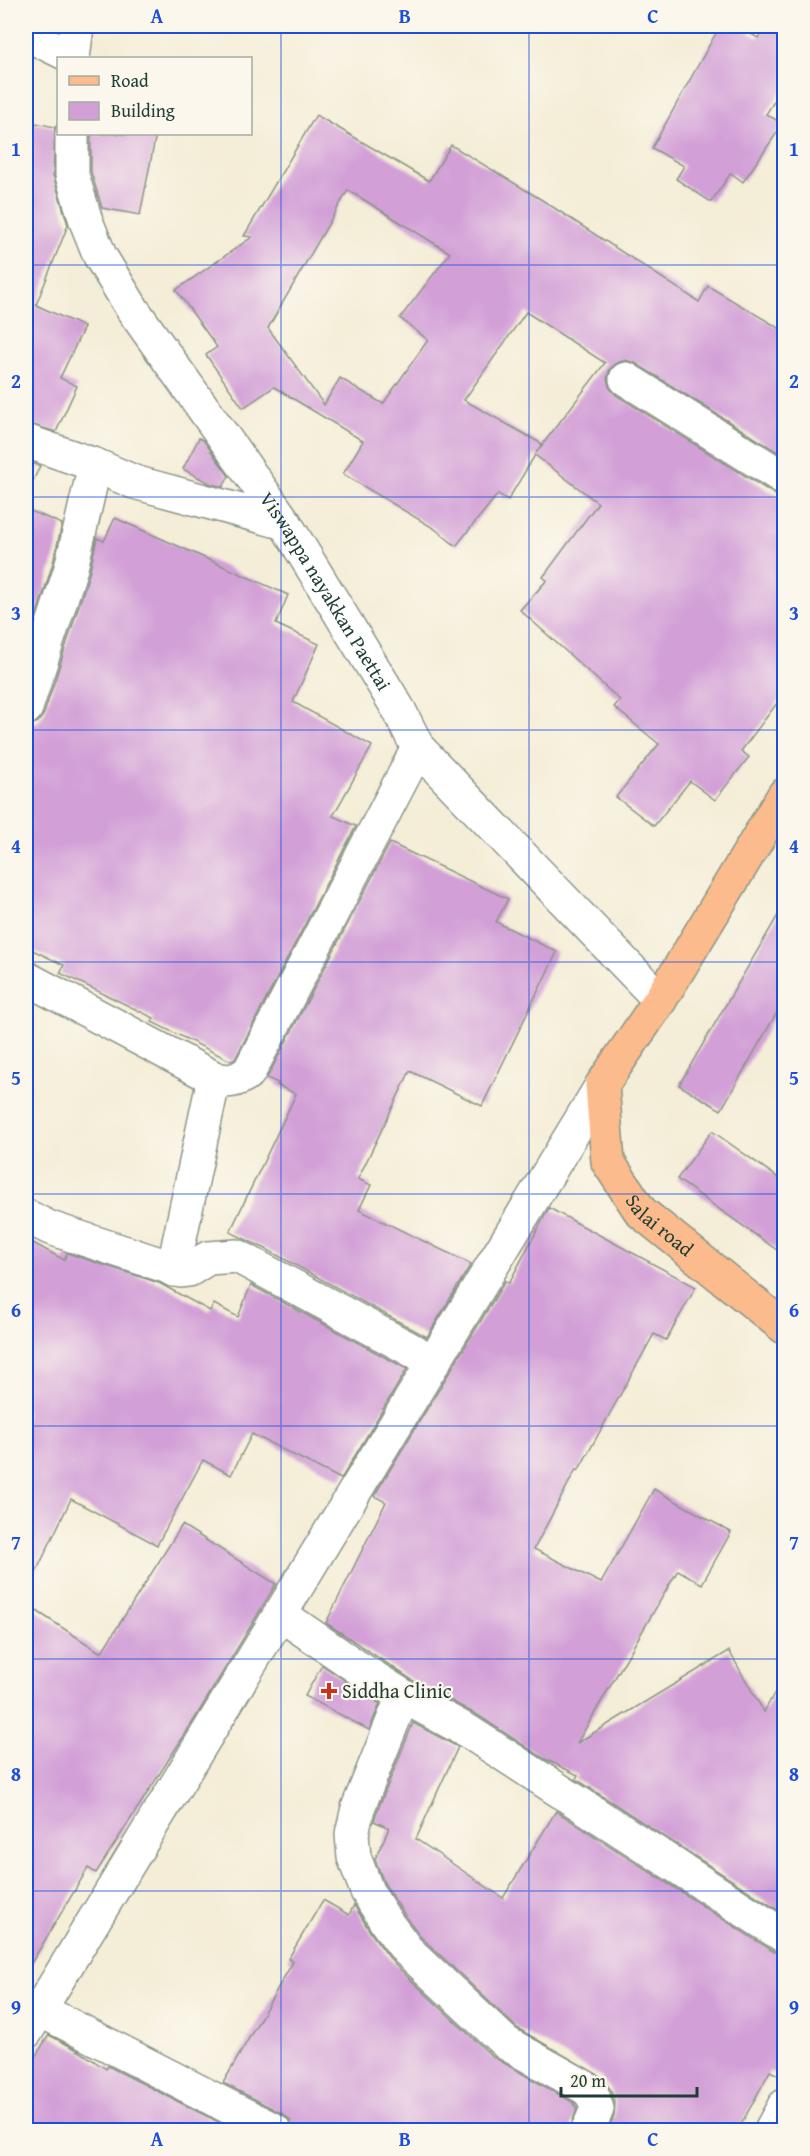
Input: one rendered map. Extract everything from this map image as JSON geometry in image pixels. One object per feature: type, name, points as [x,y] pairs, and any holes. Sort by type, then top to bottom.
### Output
[{"type":"main road","points":[[602,1086],[660,1000],[784,795]]},
{"type":"main road","name":"Salai road","points":[[602,1086],[608,1162],[641,1212],[784,1327]]},
{"type":"street","points":[[73,57],[77,26]]},
{"type":"street","points":[[26,34],[71,57]]},
{"type":"street","name":"Viswappa nayakkan Paettai","points":[[72,135],[72,175],[100,256],[133,310],[285,524],[399,710],[418,748],[660,1000]]},
{"type":"street","points":[[626,380],[784,478]]},
{"type":"street","points":[[26,441],[95,465],[134,482],[285,524]]},
{"type":"street","points":[[26,708],[71,568],[95,465]]},
{"type":"street","points":[[26,978],[214,1078],[224,1082],[232,1081],[249,1072],[418,748]]},
{"type":"street","points":[[173,1270],[214,1078]]},
{"type":"street","points":[[274,2130],[35,2006],[280,1614],[602,1086]]},
{"type":"street","points":[[26,1216],[50,1228],[173,1270],[189,1270],[208,1258],[237,1256],[434,1362]]},
{"type":"street","points":[[280,1614],[357,1667],[403,1696],[469,1732],[784,1936]]},
{"type":"street","points":[[403,1696],[358,1808],[352,1834],[354,1857],[367,1891],[407,1950],[506,2043],[586,2088],[593,2096],[597,2109],[588,2130]]},
{"type":"street","points":[[771,2130],[784,2106]]},
{"type":"building","points":[[720,26],[737,26],[758,38],[766,26],[784,26],[784,86],[766,114],[783,124],[743,182],[731,173],[711,202],[676,179],[684,166],[652,148]]},
{"type":"building","points":[[316,115],[429,181],[451,145],[542,200],[699,302],[708,286],[784,331],[784,456],[635,363],[626,360],[617,363],[610,369],[607,378],[609,387],[616,395],[774,494],[784,497],[784,694],[741,751],[749,757],[715,800],[690,781],[654,826],[616,797],[659,744],[614,707],[620,700],[520,610],[547,580],[543,577],[598,503],[535,455],[508,500],[498,494],[456,546],[435,529],[343,474],[363,441],[274,387],[243,408],[206,355],[217,347],[176,290],[252,237],[244,236]],"holes":[[[348,190],[450,253],[400,318],[428,340],[383,404],[340,378],[324,405],[268,328]],[[526,312],[605,363],[536,453],[542,444],[464,400]]]},
{"type":"building","points":[[26,121],[55,127],[53,175],[68,225],[36,305],[84,327],[60,378],[77,386],[56,432],[26,423]]},
{"type":"building","points":[[91,135],[156,135],[140,215],[102,208],[91,172]]},
{"type":"building","points":[[199,438],[203,440],[229,476],[223,487],[211,484],[183,469]]},
{"type":"building","points":[[26,461],[40,466],[26,496]]},
{"type":"building","points":[[26,509],[62,524],[53,563],[26,648]]},
{"type":"building","points":[[115,518],[288,595],[276,624],[319,644],[293,702],[372,746],[333,816],[356,826],[235,1059],[231,1061],[152,1022],[154,1018],[60,973],[64,965],[26,947],[26,726],[38,722],[44,714],[89,574],[97,538],[104,541]]},
{"type":"building","points":[[390,843],[508,899],[496,922],[557,952],[482,1106],[410,1071],[358,1179],[371,1185],[359,1210],[471,1264],[427,1337],[266,1249],[230,1232],[296,1094],[267,1078]]},
{"type":"building","points":[[784,905],[784,1000],[721,1110],[679,1085]]},
{"type":"building","points":[[712,1131],[784,1182],[784,1255],[677,1179]]},
{"type":"building","points":[[549,1208],[696,1287],[666,1340],[654,1334],[578,1471],[576,1469],[534,1549],[601,1583],[654,1489],[731,1532],[702,1584],[678,1570],[577,1743],[729,1651],[764,1712],[784,1676],[784,1914],[576,1779],[578,1775],[543,1758],[479,1716],[412,1680],[326,1623],[386,1502],[374,1496],[505,1281],[509,1283]]},
{"type":"building","points":[[26,1239],[64,1260],[67,1253],[159,1283],[210,1311],[214,1304],[238,1317],[251,1285],[407,1369],[341,1479],[252,1434],[231,1475],[203,1460],[157,1545],[71,1499],[26,1593]]},
{"type":"building","points":[[182,1525],[276,1584],[194,1720],[96,1873],[88,1868],[26,1972],[26,1604],[101,1653]]},
{"type":"building","points":[[322,1665],[380,1704],[369,1730],[305,1696]]},
{"type":"building","points":[[413,1723],[458,1747],[416,1839],[503,1898],[556,1811],[774,1952],[784,1954],[784,2078],[770,2071],[738,2130],[608,2130],[614,2116],[615,2103],[611,2090],[600,2076],[517,2028],[421,1937],[384,1883],[375,1859],[389,1828],[374,1821]]},
{"type":"building","points":[[323,1900],[349,1915],[354,1905],[394,1964],[493,2057],[574,2103],[577,2108],[570,2130],[292,2130],[290,2120],[283,2114],[223,2083],[293,1962],[288,1959]]},
{"type":"building","points":[[49,2035],[106,2069],[108,2066],[234,2130],[26,2130],[26,2071]]},
{"type":"place","name":"Siddha Clinic","points":[[329,1691]]}]
